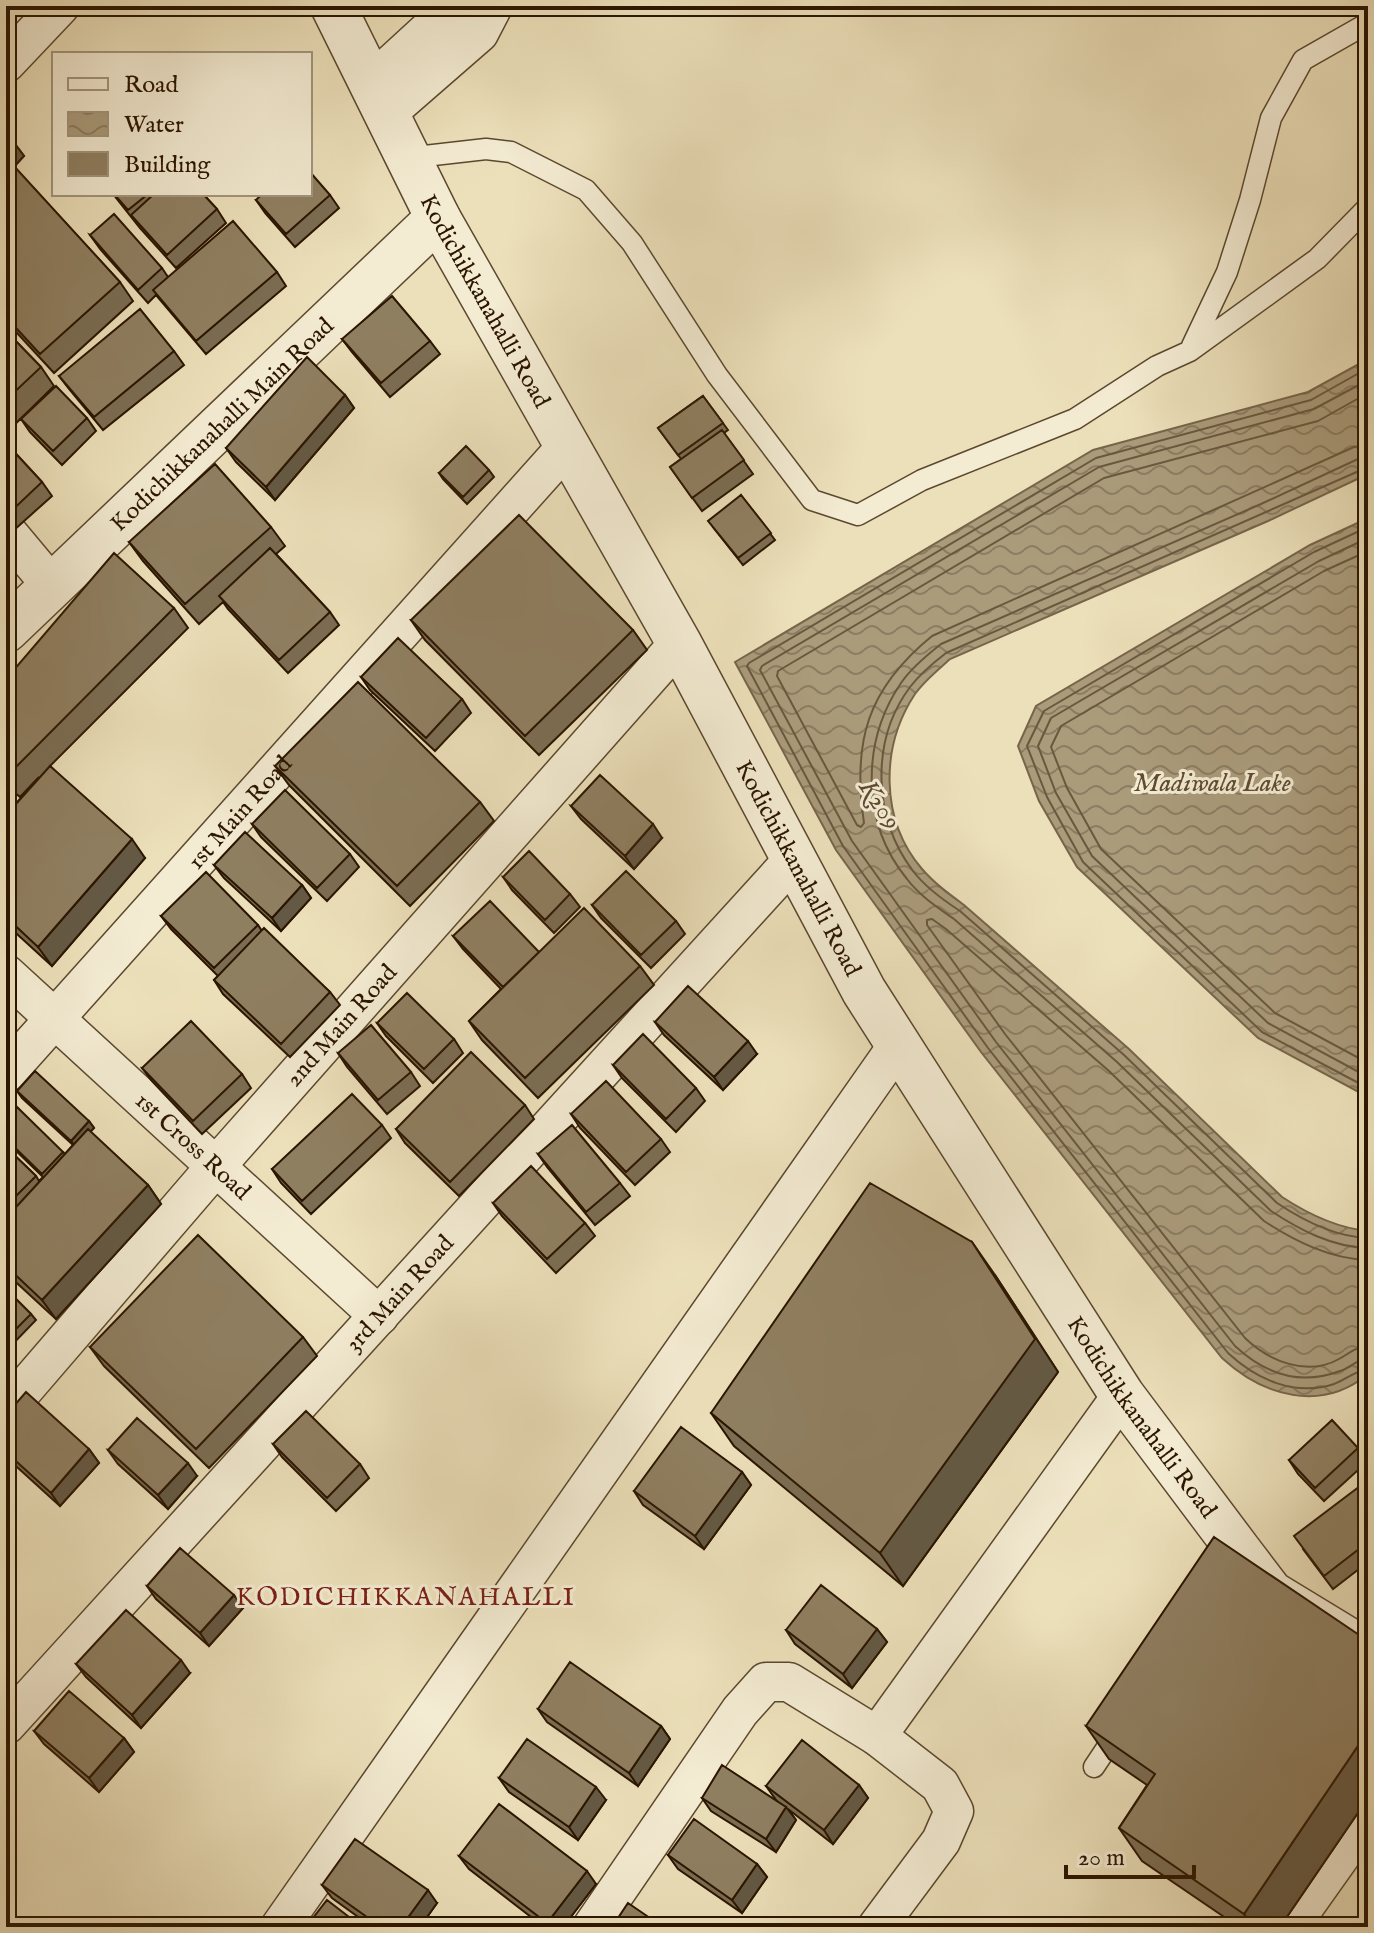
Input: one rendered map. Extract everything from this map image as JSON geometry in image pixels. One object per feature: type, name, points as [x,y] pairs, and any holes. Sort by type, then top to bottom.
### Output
[{"type":"street","name":"Kodichikkanahalli Road","points":[[333,6],[438,218],[679,643],[864,991],[1232,1562],[1271,1593],[1368,1652]]},
{"type":"street","points":[[378,99],[455,6]]},
{"type":"street","points":[[378,99],[479,33],[493,6]]},
{"type":"street","points":[[6,63],[51,9]]},
{"type":"street","name":"Kodichikkanahalli Main Road","points":[[6,630],[438,218]]},
{"type":"street","name":"1st Main Road","points":[[6,1073],[568,445]]},
{"type":"street","points":[[6,531],[52,586]]},
{"type":"street","name":"2nd Main Road","points":[[6,1410],[216,1166],[679,643]]},
{"type":"street","name":"3rd Main Road","points":[[6,1725],[793,860]]},
{"type":"street","name":"1st Cross Road","points":[[6,974],[379,1316]]},
{"type":"street","points":[[280,1927],[898,1045]]},
{"type":"street","points":[[877,1736],[1122,1395]]},
{"type":"street","points":[[592,1927],[740,1711],[766,1682],[789,1682],[877,1736],[940,1785],[954,1811],[941,1841],[877,1927]]},
{"type":"street","points":[[1290,1927],[1368,1817]]},
{"type":"lane","points":[[1190,351],[1227,272],[1271,118],[1303,60],[1368,23]]},
{"type":"lane","points":[[407,158],[486,149],[511,152],[586,190],[632,243],[717,375],[812,500],[858,515],[922,480],[1075,419],[1157,366],[1190,351],[1317,259],[1368,207]]},
{"type":"lane","points":[[1094,1767],[1129,1714]]},
{"type":"water","name":"K209","points":[[1368,359],[1368,474],[1268,521],[950,659],[915,694],[895,737],[891,760],[892,806],[898,828],[908,850],[932,879],[1129,1049],[1282,1197],[1323,1219],[1368,1231],[1368,1374],[1350,1386],[1331,1393],[1293,1395],[1256,1382],[1222,1358],[981,1052],[836,850],[735,662],[1093,450],[1308,392]]},
{"type":"water","name":"Madiwala Lake","points":[[1368,518],[1368,1097],[1258,1038],[1077,867],[1039,801],[1018,746],[1036,706],[1310,545]]},
{"type":"building","points":[[13,165],[120,282],[40,354],[6,317],[6,172]]},
{"type":"building","points":[[312,174],[330,195],[286,234],[256,200],[260,196],[312,196]]},
{"type":"building","points":[[116,196],[146,196],[128,210]]},
{"type":"building","points":[[152,196],[205,196],[217,209],[167,255],[131,215]]},
{"type":"building","points":[[114,214],[162,268],[138,290],[90,235]]},
{"type":"building","points":[[233,221],[277,272],[196,341],[153,290]]},
{"type":"building","points":[[392,296],[430,341],[381,383],[342,339]]},
{"type":"building","points":[[140,309],[174,351],[94,417],[59,376]]},
{"type":"building","points":[[6,331],[41,367],[6,400]]},
{"type":"building","points":[[307,357],[345,395],[266,487],[226,448]]},
{"type":"building","points":[[56,386],[87,418],[53,451],[21,419]]},
{"type":"building","points":[[703,396],[723,423],[678,455],[658,428]]},
{"type":"building","points":[[722,430],[744,460],[692,498],[670,467]]},
{"type":"building","points":[[6,443],[42,482],[6,516]]},
{"type":"building","points":[[466,446],[489,470],[463,497],[439,473]]},
{"type":"building","points":[[215,464],[271,527],[185,604],[129,542]]},
{"type":"building","points":[[741,495],[771,533],[738,558],[708,521]]},
{"type":"building","points":[[519,515],[633,630],[525,736],[411,620]]},
{"type":"building","points":[[270,548],[330,612],[279,660],[219,596]]},
{"type":"building","points":[[114,553],[174,608],[6,777],[6,679]]},
{"type":"building","points":[[398,638],[462,699],[426,738],[361,677]]},
{"type":"building","points":[[358,682],[480,802],[397,886],[275,766]]},
{"type":"building","points":[[50,766],[132,839],[38,947],[6,917],[6,815]]},
{"type":"building","points":[[600,775],[653,824],[625,856],[571,806]]},
{"type":"building","points":[[285,790],[350,854],[317,888],[252,824]]},
{"type":"building","points":[[245,832],[302,885],[272,918],[214,865]]},
{"type":"building","points":[[529,851],[570,894],[545,920],[503,877]]},
{"type":"building","points":[[626,871],[676,921],[641,955],[592,905]]},
{"type":"building","points":[[206,872],[258,925],[214,968],[161,916]]},
{"type":"building","points":[[490,901],[539,952],[503,987],[453,936]]},
{"type":"building","points":[[584,908],[640,966],[525,1078],[469,1021]]},
{"type":"building","points":[[264,928],[330,992],[281,1044],[214,980]]},
{"type":"building","points":[[688,986],[748,1041],[714,1077],[655,1022]]},
{"type":"building","points":[[407,993],[454,1039],[424,1069],[377,1023]]},
{"type":"building","points":[[191,1021],[242,1074],[193,1121],[142,1068]]},
{"type":"building","points":[[371,1025],[411,1072],[378,1100],[338,1053]]},
{"type":"building","points":[[643,1034],[696,1088],[666,1119],[613,1065]]},
{"type":"building","points":[[471,1052],[525,1105],[450,1182],[396,1129]]},
{"type":"building","points":[[35,1071],[89,1121],[71,1141],[17,1091]]},
{"type":"building","points":[[606,1081],[661,1139],[626,1172],[571,1114]]},
{"type":"building","points":[[352,1094],[382,1125],[302,1201],[272,1169]]},
{"type":"building","points":[[17,1107],[63,1152],[42,1174],[6,1139],[6,1118]]},
{"type":"building","points":[[572,1125],[620,1183],[586,1212],[538,1154]]},
{"type":"building","points":[[88,1129],[148,1185],[42,1300],[6,1266],[6,1218]]},
{"type":"building","points":[[6,1147],[36,1176],[6,1206]]},
{"type":"building","points":[[531,1166],[585,1223],[547,1259],[493,1203]]},
{"type":"building","points":[[870,1183],[972,1242],[1035,1339],[880,1553],[711,1413]]},
{"type":"building","points":[[198,1235],[303,1337],[196,1449],[90,1347]]},
{"type":"building","points":[[6,1289],[31,1314],[6,1339]]},
{"type":"building","points":[[26,1392],[89,1449],[51,1493],[6,1452],[6,1415]]},
{"type":"building","points":[[306,1411],[360,1464],[327,1498],[273,1444]]},
{"type":"building","points":[[137,1418],[188,1463],[158,1495],[108,1450]]},
{"type":"building","points":[[1332,1420],[1358,1448],[1315,1488],[1289,1460]]},
{"type":"building","points":[[681,1427],[742,1472],[695,1536],[634,1491]]},
{"type":"building","points":[[1368,1480],[1368,1542],[1324,1576],[1294,1536]]},
{"type":"building","points":[[1214,1537],[1368,1641],[1368,1731],[1244,1914],[1119,1828],[1155,1774],[1086,1726]]},
{"type":"building","points":[[180,1548],[234,1595],[200,1633],[147,1586]]},
{"type":"building","points":[[821,1585],[877,1629],[843,1674],[786,1630]]},
{"type":"building","points":[[126,1610],[181,1660],[132,1715],[76,1664]]},
{"type":"building","points":[[570,1662],[661,1726],[629,1773],[538,1709]]},
{"type":"building","points":[[69,1691],[124,1738],[89,1778],[34,1731]]},
{"type":"building","points":[[527,1739],[596,1787],[569,1827],[499,1778]]},
{"type":"building","points":[[802,1740],[859,1785],[824,1830],[766,1786]]},
{"type":"building","points":[[722,1765],[786,1807],[766,1839],[702,1798]]},
{"type":"building","points":[[499,1804],[587,1871],[547,1923],[459,1856]]},
{"type":"building","points":[[694,1819],[757,1864],[732,1900],[668,1855]]},
{"type":"building","points":[[355,1839],[428,1890],[401,1927],[381,1927],[322,1885]]},
{"type":"building","points":[[327,1900],[362,1927],[306,1927]]},
{"type":"building","points":[[628,1903],[663,1927],[612,1927]]},
{"type":"district","name":"KODICHIKKANAHALLI","points":[[406,1596]]}]
